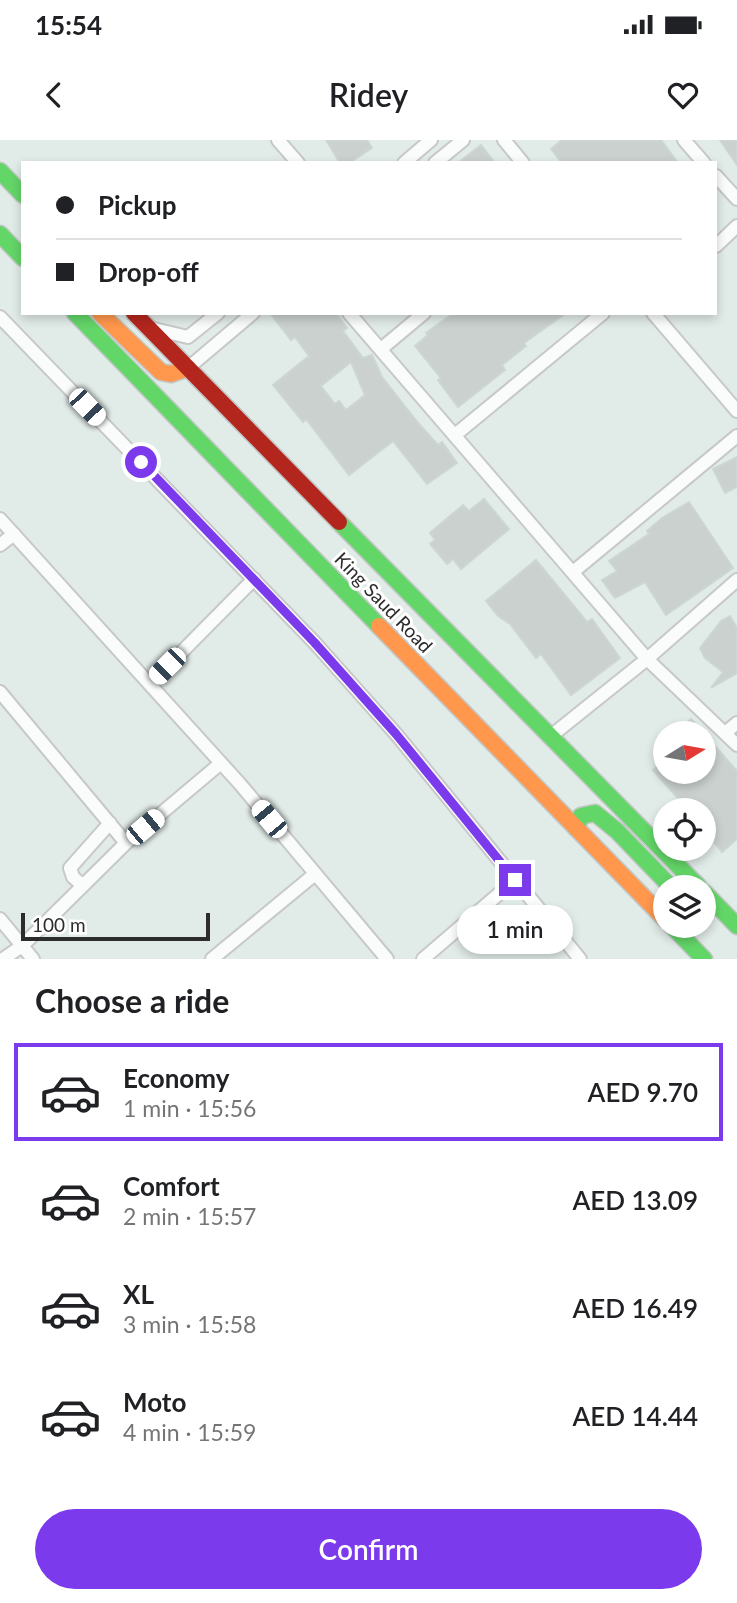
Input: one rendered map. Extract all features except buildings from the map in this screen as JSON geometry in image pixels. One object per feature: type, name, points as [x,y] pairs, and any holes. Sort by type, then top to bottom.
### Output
[{"type":"main road","points":[[0,172],[21,193]]},
{"type":"main road","points":[[0,233],[21,250]]},
{"type":"main road","points":[[0,233],[21,256]]},
{"type":"main road","name":"King Saud Road","points":[[77,315],[653,907]]},
{"type":"main road","points":[[102,315],[160,372],[171,374],[188,369]]},
{"type":"main road","name":"King Saud Road","points":[[136,315],[687,875]]},
{"type":"main road","points":[[576,828],[581,816],[595,813],[617,831],[659,875]]},
{"type":"main road","points":[[716,905],[737,926]]},
{"type":"main road","points":[[716,910],[724,913]]},
{"type":"main road","points":[[684,938],[704,959]]},
{"type":"street","points":[[278,140],[296,161]]},
{"type":"street","points":[[406,161],[431,140]]},
{"type":"street","points":[[437,161],[463,140]]},
{"type":"street","points":[[503,140],[521,161]]},
{"type":"street","points":[[684,140],[702,161]]},
{"type":"street","points":[[717,177],[737,199]]},
{"type":"street","points":[[717,245],[737,226]]},
{"type":"street","points":[[146,326],[173,336],[188,337],[216,315]]},
{"type":"street","points":[[188,369],[251,315]]},
{"type":"street","points":[[351,315],[647,659],[737,745]]},
{"type":"street","points":[[381,348],[422,315]]},
{"type":"street","points":[[455,435],[601,315]]},
{"type":"street","points":[[655,315],[737,411]]},
{"type":"street","points":[[0,317],[254,579],[396,734],[580,959]]},
{"type":"street","points":[[573,572],[737,436]]},
{"type":"street","points":[[0,519],[221,763],[387,959]]},
{"type":"street","points":[[0,545],[13,534]]},
{"type":"street","points":[[150,684],[254,579]]},
{"type":"street","points":[[551,736],[647,659],[737,580]]},
{"type":"street","points":[[0,692],[126,843]]},
{"type":"street","points":[[725,733],[737,723]]},
{"type":"street","points":[[3,959],[22,946],[126,843],[221,763]]},
{"type":"street","points":[[82,885],[73,877],[69,868],[110,823]]},
{"type":"street","points":[[218,957],[315,874]]},
{"type":"street","points":[[423,959],[515,880]]},
{"type":"street","points":[[0,919],[33,959]]},
{"type":"traffic: fast","points":[[0,171],[21,193]]},
{"type":"traffic: fast","points":[[0,234],[21,256]]},
{"type":"traffic: fast","points":[[77,315],[379,626]]},
{"type":"traffic: fast","points":[[339,522],[687,875]]},
{"type":"traffic: fast","points":[[576,828],[581,816],[595,813],[617,831],[659,875]]},
{"type":"traffic: fast","points":[[716,904],[737,926]]},
{"type":"traffic: fast","points":[[684,938],[704,959]]},
{"type":"traffic: slow","points":[[102,315],[161,372],[171,374],[188,368]]},
{"type":"traffic: slow","points":[[379,626],[653,907]]},
{"type":"traffic: jam","points":[[136,315],[339,522]]},
{"type":"route","points":[[141,462],[314,642],[396,734],[515,880]]}]
